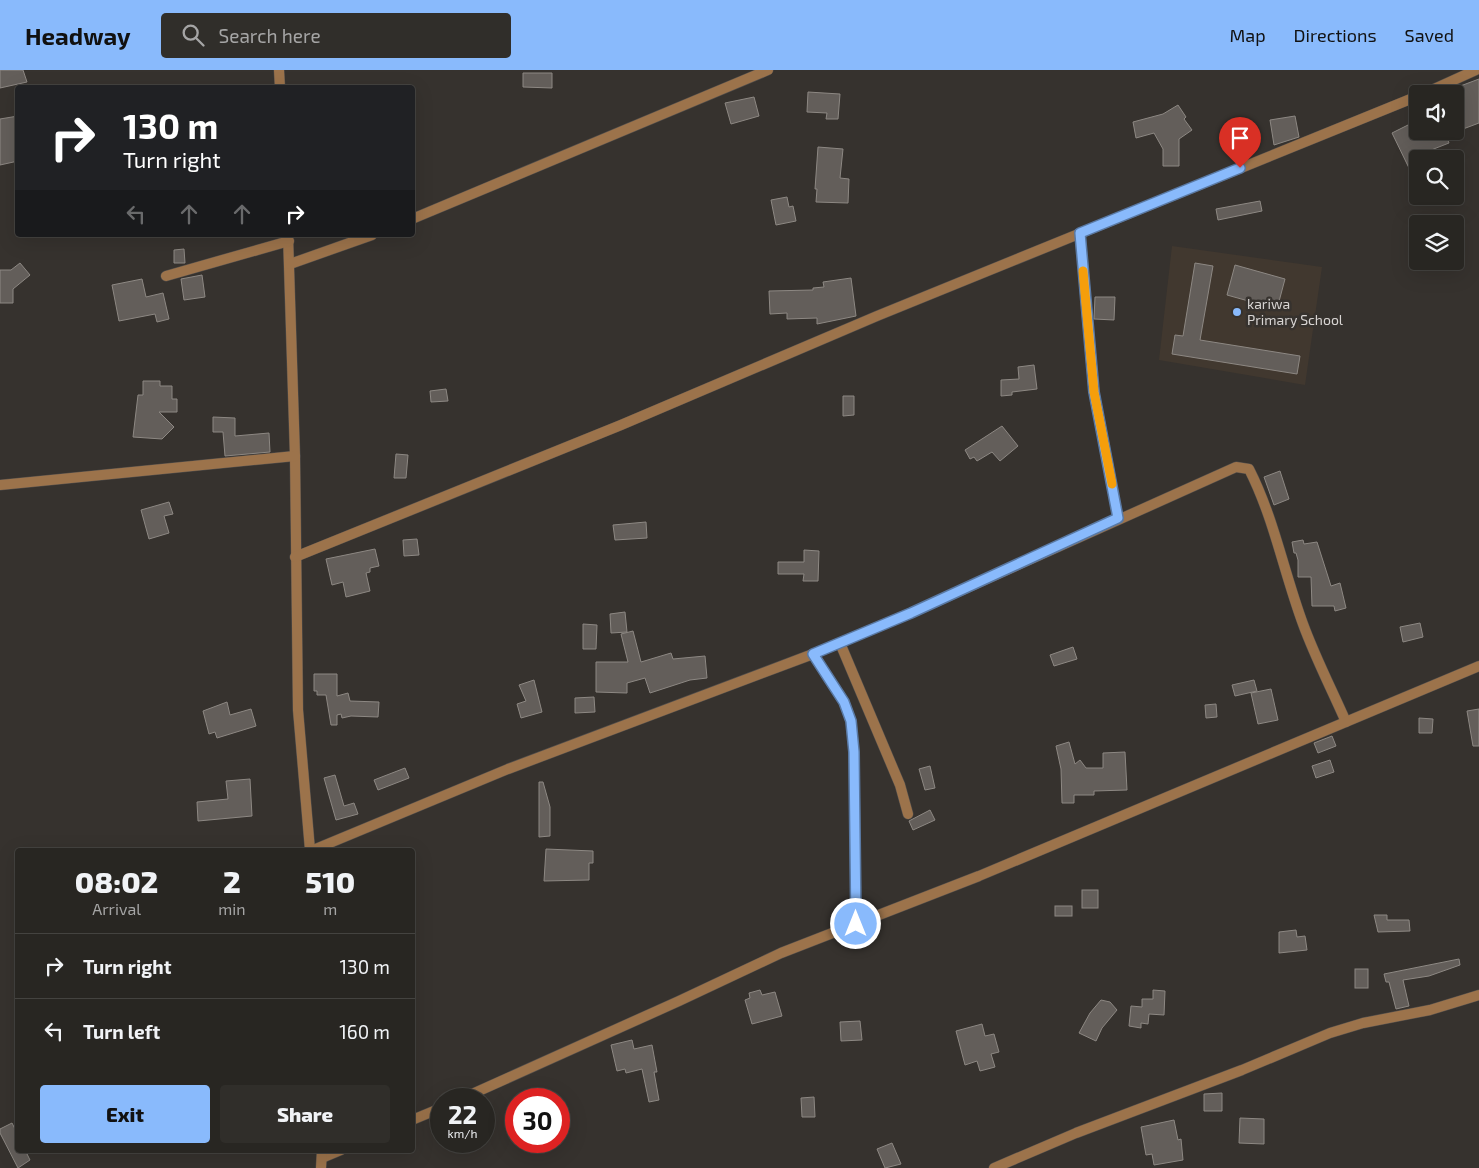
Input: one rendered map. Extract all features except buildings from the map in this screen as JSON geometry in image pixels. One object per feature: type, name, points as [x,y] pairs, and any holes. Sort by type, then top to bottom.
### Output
[{"type":"street","points":[[278,70],[280,85]]},
{"type":"street","points":[[415,218],[768,70]]},
{"type":"street","points":[[1443,85],[1476,70]]},
{"type":"street","points":[[295,557],[621,425],[876,316],[1409,100]]},
{"type":"street","points":[[1080,233],[1094,392],[1118,518]]},
{"type":"street","points":[[290,264],[366,237]]},
{"type":"street","points":[[166,276],[288,238],[295,456],[298,710],[311,848]]},
{"type":"street","points":[[0,485],[295,456]]},
{"type":"street","points":[[316,848],[508,769],[840,643],[1236,467],[1249,468],[1268,513],[1303,625],[1346,722]]},
{"type":"street","points":[[840,643],[900,785],[908,814]]},
{"type":"street","points":[[813,654],[844,702],[851,721],[854,762],[856,924]]},
{"type":"street","points":[[486,1088],[679,1002],[781,953],[979,876],[1479,666]]},
{"type":"street","points":[[994,1168],[1076,1133],[1242,1070],[1330,1033],[1363,1023],[1430,1010],[1479,995]]},
{"type":"street","points":[[415,1119],[430,1113]]},
{"type":"street","points":[[321,1159],[334,1153]]},
{"type":"shaded area","name":"kariwa Primary School","points":[[1172,246],[1322,267],[1305,385],[1159,360]]},
{"type":"slow traffic","points":[[1083,271],[1094,392],[1112,484]]},
{"type":"place","name":"kariwa Primary School","points":[[1237,312]]},
{"type":"route","points":[[856,924],[856,832],[854,752],[851,721],[844,702],[813,654],[911,613],[1118,518],[1094,392],[1080,233],[1240,168]]}]
